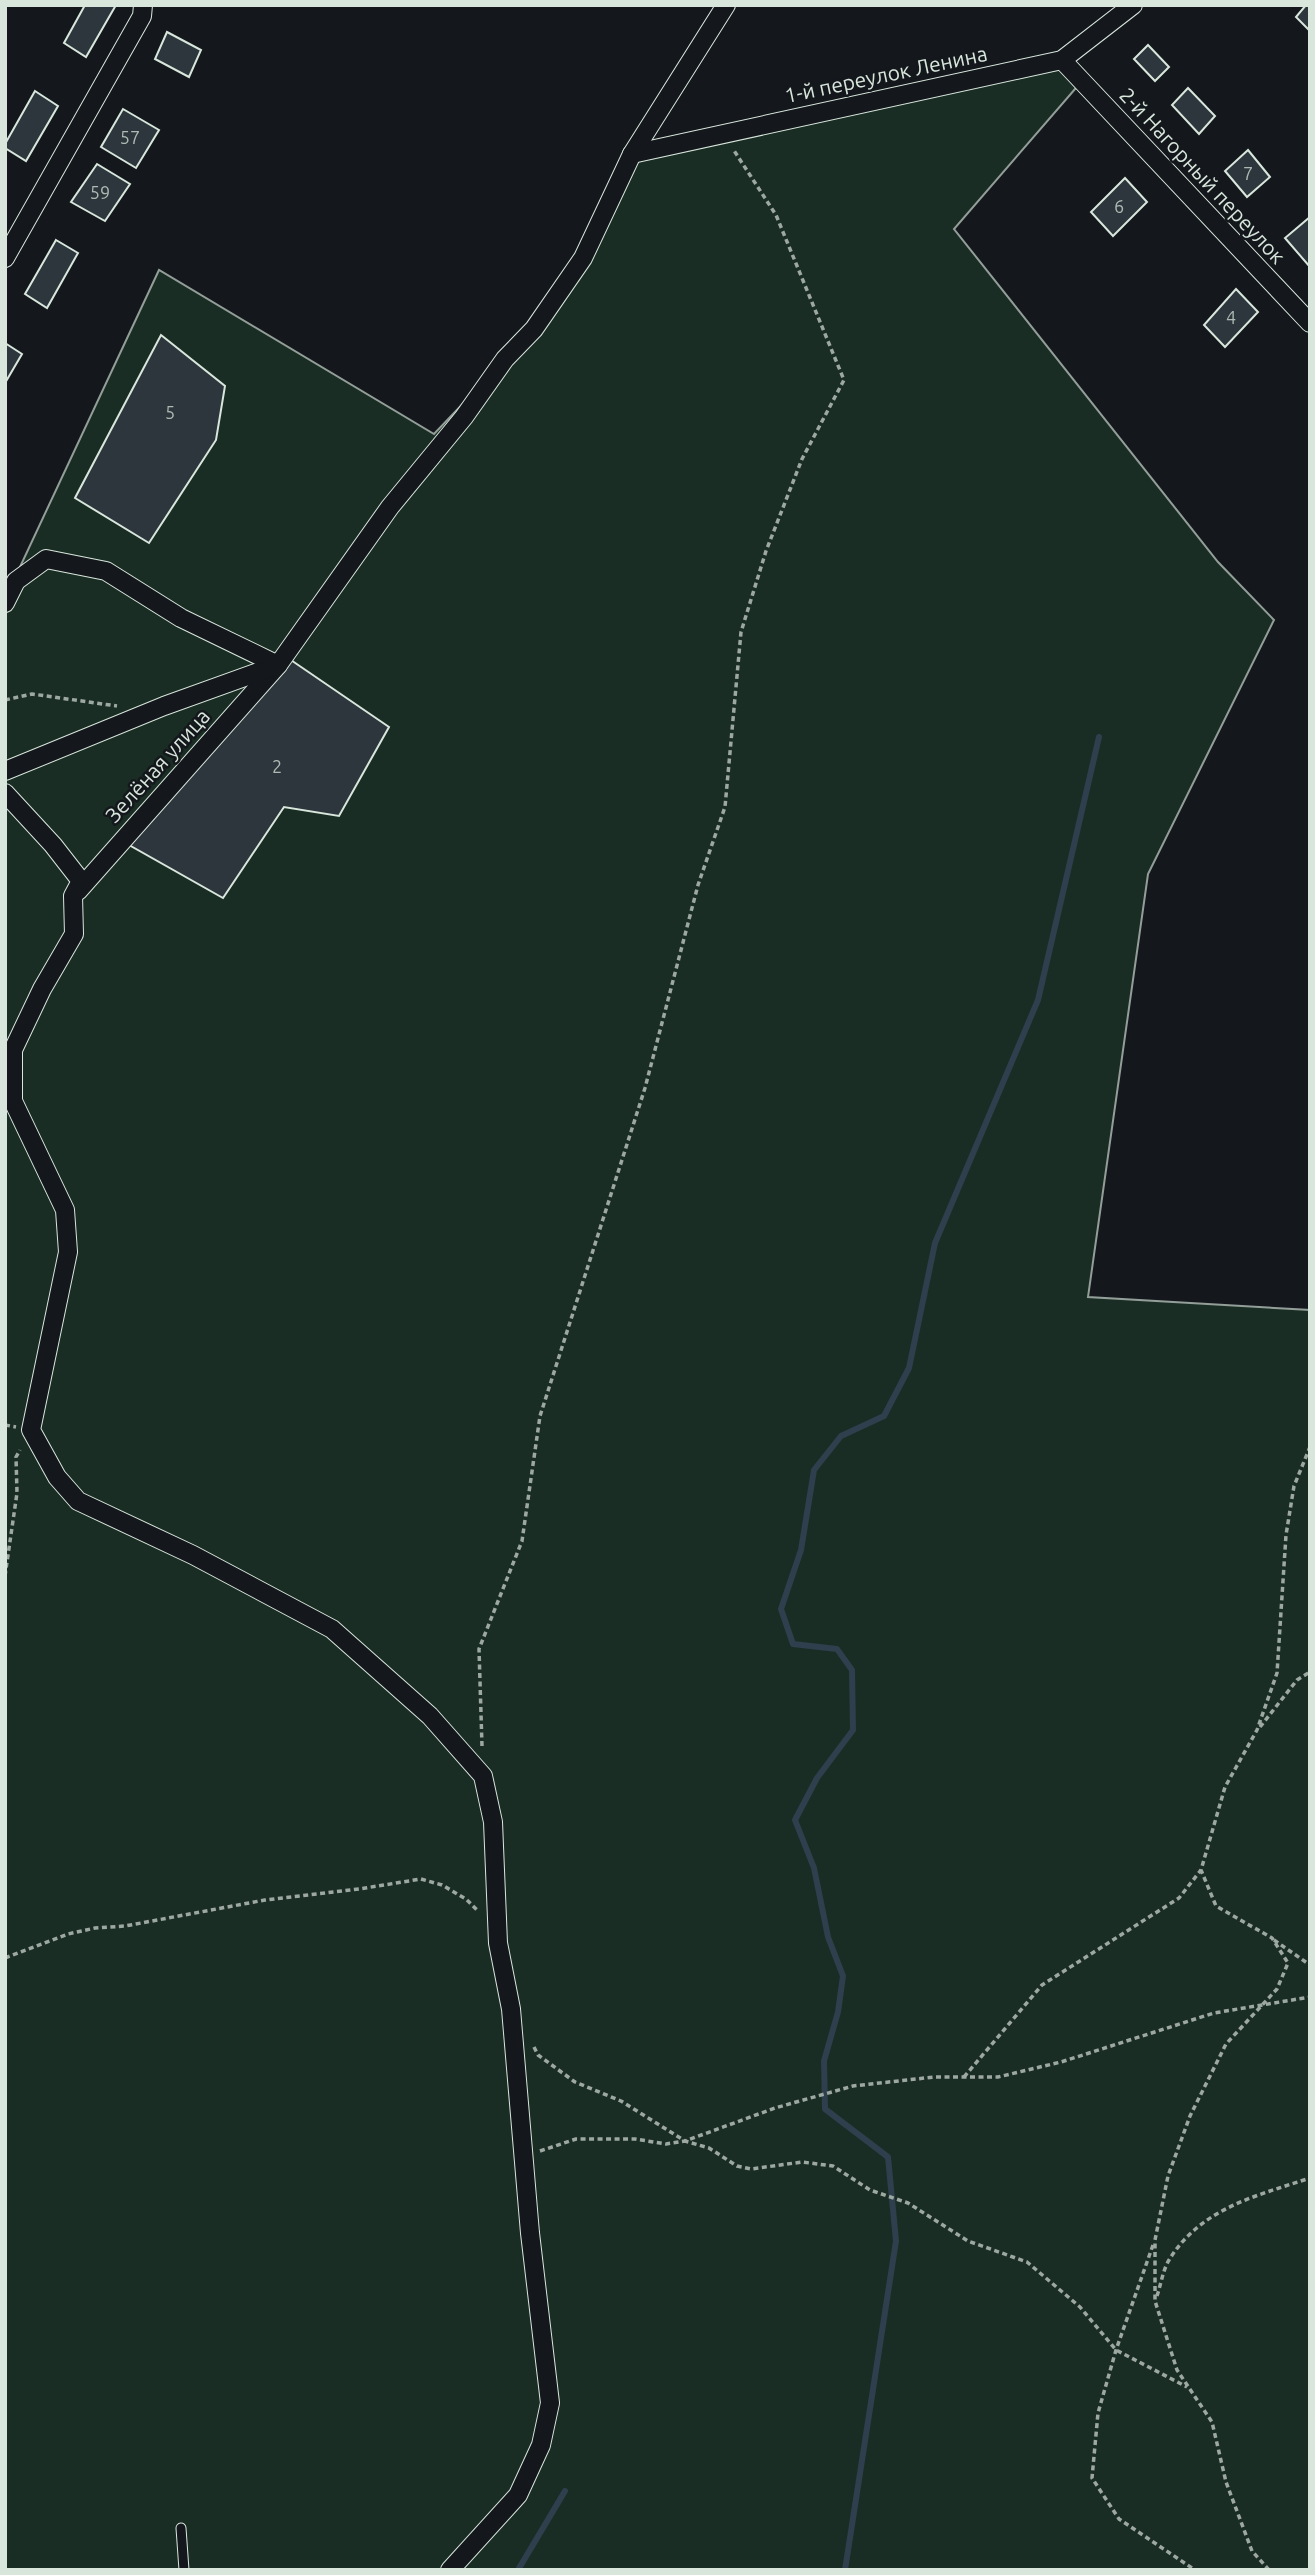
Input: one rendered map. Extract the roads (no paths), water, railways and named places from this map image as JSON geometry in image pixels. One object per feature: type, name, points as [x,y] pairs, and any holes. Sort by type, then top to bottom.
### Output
[{"type":"street","points":[[5,258],[142,16],[143,5]]},
{"type":"street","name":"Зелёная улица","points":[[73,896],[278,665],[390,507],[464,417],[505,359],[534,329],[583,258],[632,154],[726,5]]},
{"type":"street","name":"1-й переулок Ленина","points":[[632,154],[1062,60],[1133,5]]},
{"type":"street","name":"2-й Нагорный переулок","points":[[1062,60],[1310,323]]},
{"type":"street","points":[[5,603],[16,581],[46,559],[106,570],[181,618],[278,665]]},
{"type":"street","points":[[5,771],[164,706],[278,665]]},
{"type":"street","points":[[5,793],[53,845],[81,881],[73,896],[74,934],[42,989],[13,1050],[13,1101],[65,1210],[68,1252],[31,1430],[57,1477],[78,1501],[193,1555],[331,1629],[430,1716],[483,1776],[493,1822],[498,1943],[511,2009],[530,2233],[550,2403],[541,2445],[518,2495],[450,2570]]},
{"type":"lane","points":[[181,2528],[184,2570]]},
{"type":"waterway","points":[[845,2570],[896,2241],[888,2157],[825,2109],[824,2061],[838,2012],[843,1976],[828,1937],[814,1868],[795,1820],[817,1778],[853,1730],[852,1670],[837,1649],[793,1644],[781,1609],[801,1550],[814,1470],[841,1436],[884,1416],[909,1368],[935,1243],[1038,1000],[1099,737]]},
{"type":"waterway","points":[[518,2570],[565,2491]]}]
